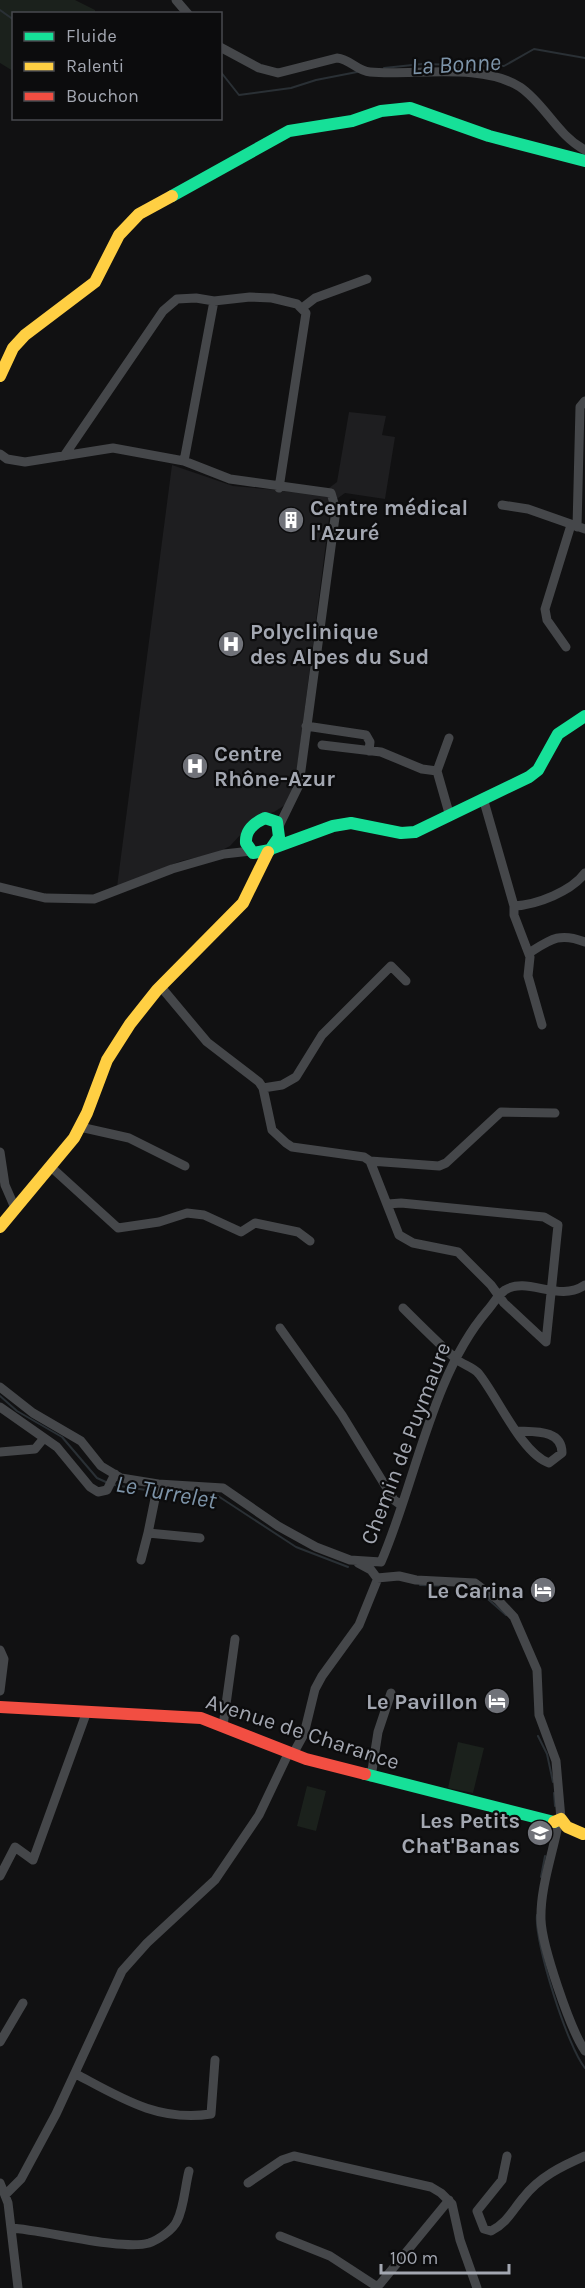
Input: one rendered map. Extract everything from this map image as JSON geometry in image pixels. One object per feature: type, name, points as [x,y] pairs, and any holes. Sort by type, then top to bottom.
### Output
[{"type":"street","points":[[176,0],[186,12]]},
{"type":"street","points":[[222,48],[268,72],[278,73],[337,58],[344,59],[366,72],[435,71],[496,77],[509,81],[531,96],[563,134],[585,150]]},
{"type":"street","points":[[0,376],[13,348],[25,335],[95,282],[119,235],[139,214],[289,130],[352,121],[381,111],[410,108],[500,140],[585,161]]},
{"type":"street","points":[[302,308],[315,298],[367,279]]},
{"type":"street","points":[[64,456],[163,312],[177,299],[196,298],[214,301],[234,297],[272,298],[297,304],[306,313],[279,488]]},
{"type":"street","points":[[184,461],[214,301]]},
{"type":"street","points":[[566,647],[547,620],[545,609],[578,527],[580,407],[585,401]]},
{"type":"street","points":[[0,454],[13,460],[26,462],[113,448],[184,461],[230,479],[279,488],[327,491],[334,497],[336,510],[299,785],[280,829],[243,903],[161,987],[130,1024],[106,1060],[81,1127],[52,1168],[0,1227]]},
{"type":"street","points":[[502,505],[528,508],[578,527]]},
{"type":"street","points":[[0,887],[45,898],[94,899],[172,869],[224,854],[270,850],[349,823],[413,833],[428,828],[449,813],[529,777],[538,770],[558,734],[585,716]]},
{"type":"street","points":[[306,726],[366,735],[370,742],[369,751]]},
{"type":"street","points":[[449,738],[437,771],[449,813]]},
{"type":"street","points":[[321,745],[369,751],[406,760],[422,769],[437,771]]},
{"type":"street","points":[[483,798],[514,906],[514,915],[529,953],[528,976],[542,1025]]},
{"type":"street","points":[[224,854],[245,836],[254,823],[268,818],[292,802]]},
{"type":"street","points":[[268,818],[280,829],[299,840]]},
{"type":"street","points":[[245,836],[245,843],[252,852],[255,878]]},
{"type":"street","points":[[514,906],[524,905],[566,888],[585,873]]},
{"type":"street","points":[[529,953],[558,937],[569,935],[585,942]]},
{"type":"street","points":[[263,1088],[282,1085],[296,1077],[322,1035],[391,966],[406,981]]},
{"type":"street","points":[[161,987],[207,1042],[263,1088],[272,1130],[286,1143],[370,1161],[440,1166],[501,1112],[555,1113]]},
{"type":"street","points":[[81,1127],[129,1138],[185,1166]]},
{"type":"street","points":[[0,1152],[6,1185],[15,1208]]},
{"type":"street","points":[[370,1161],[399,1235],[413,1243],[458,1252],[546,1342],[558,1226],[544,1217],[401,1203],[388,1204]]},
{"type":"street","points":[[52,1168],[118,1228],[159,1222],[187,1213],[204,1215],[241,1232],[255,1222],[298,1232],[310,1241]]},
{"type":"street","points":[[499,1296],[514,1287],[572,1292],[585,1285]]},
{"type":"street","name":"Chemin de Puymaure","points":[[6,2194],[21,2179],[76,2074],[122,1971],[147,1943],[214,1880],[259,1815],[291,1753],[304,1734],[315,1689],[359,1625],[456,1358],[466,1336],[499,1296]]},
{"type":"street","points":[[403,1308],[456,1358],[480,1375],[517,1431],[540,1460],[549,1463],[555,1461],[562,1453],[557,1438],[550,1433],[517,1431]]},
{"type":"street","points":[[280,1328],[342,1415],[394,1500],[401,1505]]},
{"type":"street","points":[[0,1387],[33,1413],[81,1441],[101,1466],[114,1476],[157,1489],[222,1488],[298,1539],[350,1560],[399,1576],[416,1580],[475,1583],[498,1600],[514,1617],[537,1670],[539,1715],[556,1761],[561,1798],[559,1825],[544,1888],[541,1920],[548,1949],[576,2034],[585,2050]]},
{"type":"street","points":[[0,1407],[57,1448],[90,1487],[98,1492],[108,1489],[114,1476]]},
{"type":"street","points":[[0,1452],[36,1449],[44,1438]]},
{"type":"street","points":[[141,1560],[157,1489]]},
{"type":"street","points":[[148,1533],[200,1538]]},
{"type":"street","points":[[223,1726],[235,1639]]},
{"type":"street","points":[[0,1650],[4,1659],[0,1691]]},
{"type":"street","points":[[371,1777],[378,1732],[391,1693]]},
{"type":"street","points":[[0,1707],[0,1714]]},
{"type":"street","name":"Avenue de Charance","points":[[0,1707],[86,1714],[169,1715],[201,1718],[291,1753],[371,1777],[559,1825],[584,1834]]},
{"type":"street","points":[[0,1876],[15,1847],[33,1860],[86,1714]]},
{"type":"street","points":[[0,2042],[23,2003]]},
{"type":"street","points":[[76,2074],[140,2108],[163,2113],[204,2115],[211,2114],[214,2105],[215,2060]]},
{"type":"street","points":[[248,2183],[282,2160],[294,2156],[431,2187],[449,2200],[477,2288]]},
{"type":"street","points":[[507,2156],[502,2180],[477,2211],[483,2229],[490,2231],[508,2220],[523,2198],[541,2179],[567,2163],[585,2156]]},
{"type":"street","points":[[0,2226],[129,2245],[148,2243],[163,2236],[177,2221],[189,2171]]},
{"type":"street","points":[[0,2183],[6,2194],[18,2288]]},
{"type":"street","points":[[280,2236],[330,2256],[376,2286],[449,2200]]},
{"type":"shaded area","points":[[0,0],[75,0],[95,10],[95,12],[12,12],[12,70],[0,63]]},
{"type":"shaded area","name":"Polyclinique des Alpes du Sud","points":[[349,412],[386,416],[382,435],[395,437],[385,499],[345,493],[331,503],[295,785],[288,803],[274,812],[257,817],[230,846],[216,853],[181,861],[117,887],[172,465],[233,486],[321,494],[337,482]]},
{"type":"shaded area","points":[[458,1742],[484,1748],[473,1793],[448,1788]]},
{"type":"shaded area","points":[[307,1786],[326,1791],[316,1831],[297,1826]]},
{"type":"waterway","points":[[0,10],[12,19]]},
{"type":"waterway","name":"La Bonne","points":[[384,68],[422,64],[504,66],[534,49],[585,58]]},
{"type":"waterway","points":[[222,74],[239,95],[291,88],[316,80],[357,72]]},
{"type":"waterway","name":"Le Turrelet","points":[[0,1396],[17,1411],[62,1437],[97,1478],[108,1483]]},
{"type":"waterway","name":"Le Turrelet","points":[[114,1485],[152,1491]]},
{"type":"waterway","name":"Le Turrelet","points":[[158,1491],[218,1496],[296,1547],[348,1567]]},
{"type":"waterway","name":"Le Turrelet","points":[[420,1585],[447,1586]]},
{"type":"waterway","name":"Le Turrelet","points":[[481,1593],[506,1615]]},
{"type":"waterway","name":"Le Turrelet","points":[[538,1736],[547,1754],[553,1782]]},
{"type":"waterway","name":"Le Turrelet","points":[[554,1793],[555,1806]]},
{"type":"waterway","name":"Le Turrelet","points":[[541,1877],[545,1856]]},
{"type":"waterway","name":"Le Turrelet","points":[[537,1915],[546,1970],[570,2039],[585,2068]]},
{"type":"traffic: fast","points":[[172,196],[289,131],[352,121],[381,111],[410,108],[489,136],[585,161]]},
{"type":"traffic: fast","points":[[273,848],[333,826],[351,823],[401,833],[415,832],[529,777],[538,770],[558,734],[585,716]]},
{"type":"traffic: fast","points":[[265,818],[277,822],[279,837],[270,850],[253,853],[246,843],[247,834],[254,825],[265,818]]},
{"type":"traffic: fast","points":[[365,1774],[554,1822]]},
{"type":"traffic: slow","points":[[0,376],[13,348],[25,335],[95,282],[119,235],[139,214],[172,196]]},
{"type":"traffic: slow","points":[[0,1227],[74,1138],[87,1113],[107,1060],[130,1024],[157,990],[243,903],[268,852]]},
{"type":"traffic: slow","points":[[554,1822],[561,1819],[567,1827],[583,1834]]},
{"type":"traffic: jam","points":[[0,1707],[201,1718],[306,1759],[365,1774]]},
{"type":"place","name":"Centre médical l'Azuré","points":[[291,520]]},
{"type":"place","name":"Polyclinique des Alpes du Sud","points":[[231,644]]},
{"type":"place","name":"Centre Rhône-Azur","points":[[195,766]]},
{"type":"place","name":"Le Carina","points":[[543,1590]]},
{"type":"place","name":"Le Pavillon","points":[[497,1701]]},
{"type":"place","name":"Les Petits Chat'Banas","points":[[540,1833]]}]
